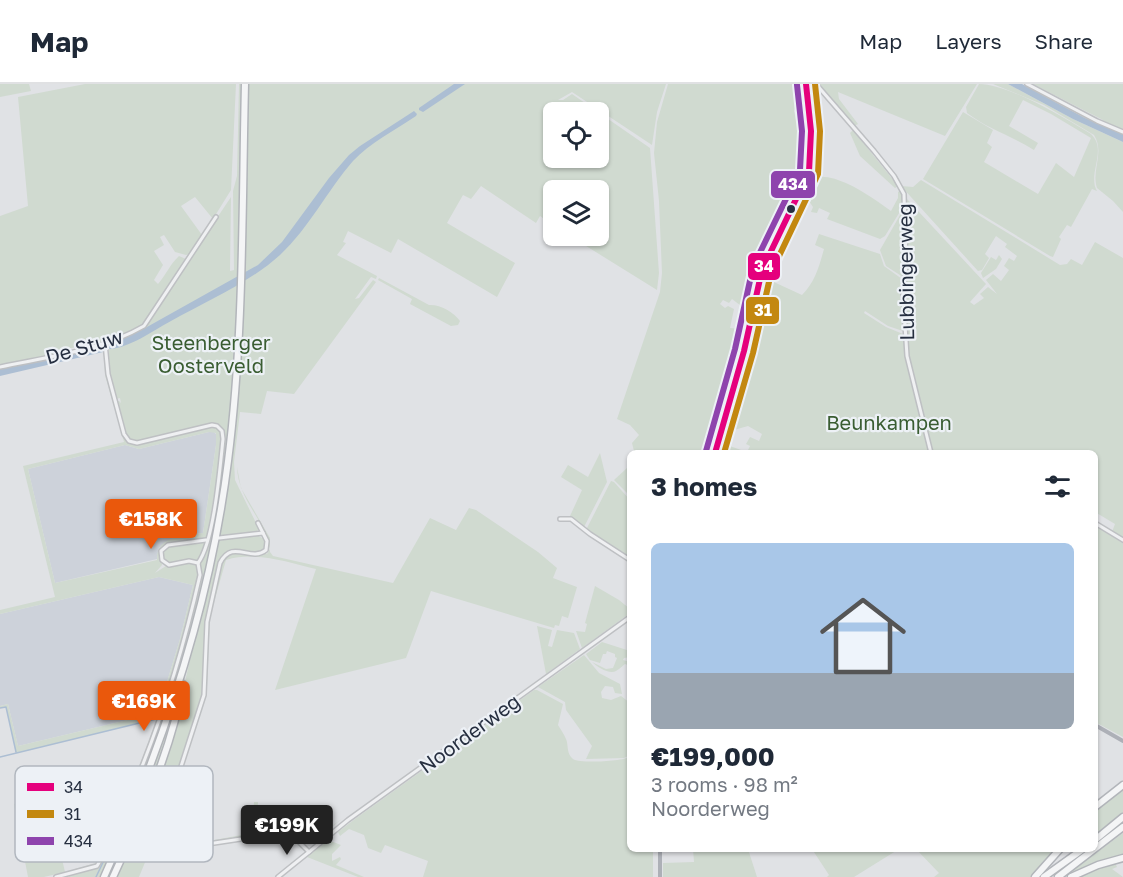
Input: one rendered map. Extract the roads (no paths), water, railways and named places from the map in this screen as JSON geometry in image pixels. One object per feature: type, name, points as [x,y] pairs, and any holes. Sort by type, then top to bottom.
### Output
[{"type":"highway","points":[[161,766],[176,717],[211,563],[227,471],[236,380],[245,84]]},
{"type":"highway","points":[[151,766],[186,665]]},
{"type":"highway","points":[[1098,805],[1123,784]]},
{"type":"highway","points":[[1098,838],[1123,817]]},
{"type":"highway","points":[[1098,846],[1123,827]]},
{"type":"highway","points":[[1035,877],[1057,852]]},
{"type":"highway","points":[[1044,877],[1079,852]]},
{"type":"highway","points":[[1058,877],[1090,852]]},
{"type":"highway","points":[[1071,877],[1098,865],[1123,858]]},
{"type":"highway","points":[[104,877],[111,862]]},
{"type":"highway","points":[[113,877],[120,862]]},
{"type":"main road","points":[[716,450],[744,351],[762,270],[806,182],[811,160],[811,131],[806,84]]},
{"type":"main road","points":[[1098,727],[1123,741]]},
{"type":"main road","points":[[660,852],[660,877]]},
{"type":"street","name":"Lubbingerweg","points":[[816,84],[874,151],[894,176],[904,194],[906,265],[903,294],[907,356],[930,450]]},
{"type":"street","points":[[1027,84],[1123,132]]},
{"type":"street","points":[[785,209],[791,212]]},
{"type":"street","name":"De Stuw","points":[[0,368],[105,343],[145,325],[216,217]]},
{"type":"street","points":[[105,343],[109,377],[127,440],[137,443],[212,425],[217,426],[222,432],[223,447],[211,524],[205,555],[198,563]]},
{"type":"street","points":[[560,519],[571,519],[627,558]]},
{"type":"street","points":[[181,766],[204,695],[206,624],[220,563],[231,551],[257,554],[264,552],[268,544],[258,523]]},
{"type":"street","points":[[1098,525],[1123,540]]},
{"type":"street","points":[[219,538],[262,533]]},
{"type":"street","points":[[198,563],[189,561],[169,565],[162,560],[161,551],[168,545],[206,540]]},
{"type":"street","points":[[142,766],[176,669],[200,575],[198,563]]},
{"type":"street","name":"Noorderweg","points":[[278,877],[348,820],[627,619]]},
{"type":"street","points":[[213,844],[281,833],[295,838],[309,852]]},
{"type":"street","points":[[56,877],[97,866],[99,862]]},
{"type":"water","points":[[454,84],[465,84],[423,112],[419,110],[419,108]]},
{"type":"water","points":[[1008,84],[1022,84],[1085,118],[1123,134],[1123,142],[1073,119]]},
{"type":"water","points":[[414,111],[416,116],[375,143],[353,161],[300,233],[268,265],[227,291],[141,338],[125,346],[109,349],[109,344],[138,332],[258,265],[282,242],[329,178],[349,155]]},
{"type":"water","points":[[102,346],[103,352],[0,376],[0,369]]},
{"type":"waterway","points":[[0,708],[6,707],[16,752]]},
{"type":"waterway","points":[[0,757],[156,719]]},
{"type":"waterway","points":[[96,877],[103,862]]},
{"type":"park label","name":"Steenberger Oosterveld","points":[[211,354]]},
{"type":"park label","name":"Beunkampen","points":[[889,422]]}]
